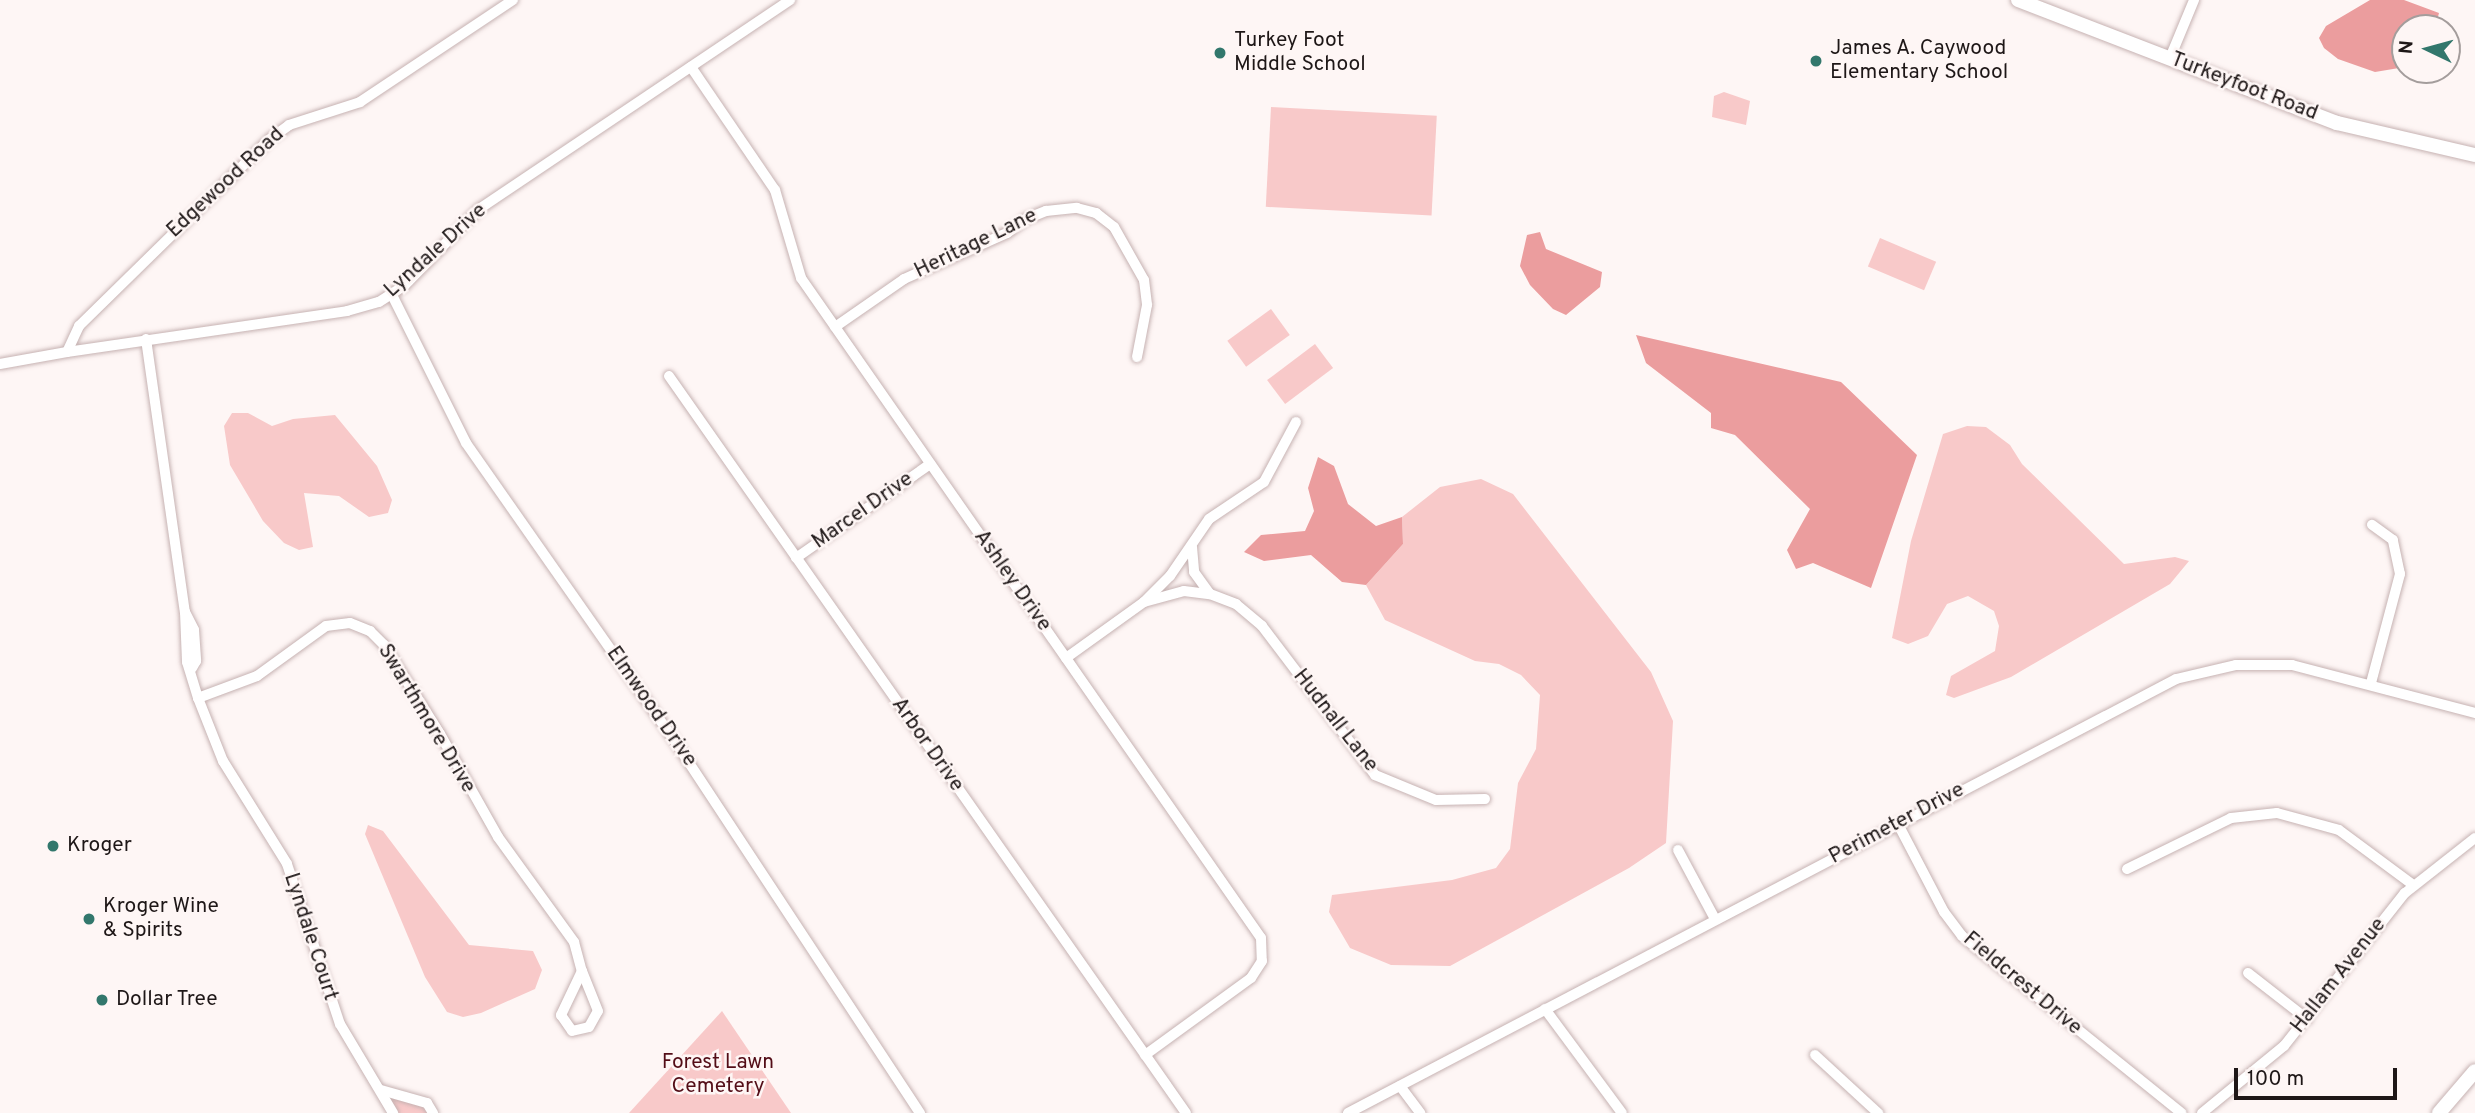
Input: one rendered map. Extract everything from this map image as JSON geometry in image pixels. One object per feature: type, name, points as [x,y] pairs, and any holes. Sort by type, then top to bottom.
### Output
[{"type":"main road","name":"Turkeyfoot Road","points":[[2018,0],[2337,123],[2475,155]]},
{"type":"main road","points":[[2439,1113],[2475,1071]]},
{"type":"street","name":"Edgewood Road","points":[[67,352],[79,326],[270,139],[289,125],[360,102],[513,0]]},
{"type":"street","name":"Lyndale Drive","points":[[67,352],[347,311],[392,295],[463,221],[790,0]]},
{"type":"street","points":[[2170,58],[2194,0]]},
{"type":"street","name":"Ashley Drive","points":[[691,66],[775,190],[786,215],[796,268],[1264,945],[1262,961],[1251,978],[1145,1055]]},
{"type":"street","name":"Heritage Lane","points":[[835,327],[904,279],[1007,233],[1026,219],[1077,208],[1096,213],[1114,227],[1144,280],[1147,305],[1137,357]]},
{"type":"street","name":"Elmwood Drive","points":[[392,295],[466,443],[674,740],[920,1113]]},
{"type":"street","name":"Lyndale Court","points":[[146,339],[185,612],[186,651],[198,698],[223,761],[287,864],[309,921],[329,998],[354,1051],[393,1113]]},
{"type":"street","points":[[0,364],[67,352]]},
{"type":"street","name":"Arbor Drive","points":[[669,376],[1186,1113]]},
{"type":"street","name":"Hudnall Lane","points":[[1066,658],[1144,602],[1192,546],[1215,513],[1264,482],[1296,422]]},
{"type":"street","name":"Marcel Drive","points":[[796,558],[930,464]]},
{"type":"street","points":[[2371,683],[2400,574],[2393,540],[2372,525]]},
{"type":"street","points":[[1192,546],[1194,572],[1210,594]]},
{"type":"street","name":"Hudnall Lane","points":[[1144,602],[1184,591],[1210,594],[1236,604],[1262,626],[1375,775],[1400,789],[1436,800],[1485,799]]},
{"type":"street","name":"Swarthmore Drive","points":[[198,698],[257,676],[326,626],[350,623],[370,631],[384,645],[440,734],[498,836],[564,926],[582,971],[598,1011],[590,1027],[572,1031],[561,1015],[582,971]]},
{"type":"street","name":"Perimeter Drive","points":[[1348,1113],[2188,675],[2236,664],[2272,664],[2371,683],[2475,713]]},
{"type":"street","points":[[2127,869],[2231,818],[2277,813],[2340,830],[2413,885]]},
{"type":"street","name":"Fieldcrest Drive","points":[[1898,824],[1944,912],[1962,936],[2181,1113]]},
{"type":"street","name":"Hallam Avenue","points":[[2202,1113],[2284,1046],[2413,885],[2475,838]]},
{"type":"street","points":[[1678,850],[1716,919]]},
{"type":"street","points":[[2248,973],[2307,1019]]},
{"type":"street","points":[[1545,1009],[1622,1113]]},
{"type":"street","points":[[1815,1055],[1878,1113]]},
{"type":"street","points":[[1400,1086],[1420,1113]]},
{"type":"street","points":[[381,1090],[427,1103],[433,1113]]},
{"type":"green space","points":[[1724,92],[1750,101],[1746,125],[1712,117],[1714,96]]},
{"type":"green space","points":[[1271,107],[1437,116],[1432,216],[1266,207]]},
{"type":"green space","points":[[1880,238],[1936,262],[1924,290],[1868,267]]},
{"type":"green space","points":[[1271,309],[1290,335],[1246,367],[1227,341]]},
{"type":"green space","points":[[1315,344],[1333,368],[1285,404],[1267,380]]},
{"type":"green space","points":[[232,413],[248,413],[272,426],[293,419],[335,415],[377,466],[392,500],[388,513],[369,517],[339,496],[304,493],[313,547],[299,550],[284,543],[263,521],[230,465],[224,426]]},
{"type":"green space","points":[[1967,426],[1986,427],[2010,445],[2022,464],[2124,564],[2175,557],[2189,561],[2170,584],[2011,677],[1954,698],[1946,695],[1951,676],[1995,651],[1999,626],[1994,611],[1968,596],[1947,604],[1928,636],[1908,644],[1892,638],[1911,541],[1943,434]]},
{"type":"green space","points":[[1481,479],[1513,494],[1651,672],[1673,721],[1666,843],[1629,868],[1450,966],[1391,965],[1350,948],[1329,912],[1332,895],[1452,880],[1496,868],[1510,849],[1518,783],[1536,749],[1540,695],[1521,675],[1499,664],[1475,661],[1385,620],[1366,585],[1403,544],[1402,517],[1440,487]]},
{"type":"green space","points":[[368,825],[383,831],[469,945],[533,951],[542,970],[535,989],[481,1013],[463,1017],[447,1012],[425,977],[365,834]]},
{"type":"green space","name":"Forest Lawn Cemetery","points":[[722,1011],[791,1113],[629,1113]]},
{"type":"green space","points":[[388,1095],[421,1105],[428,1113],[397,1113]]},
{"type":"shaded area","points":[[2370,0],[2404,0],[2439,13],[2391,14],[2391,69],[2375,72],[2338,59],[2324,48],[2319,38],[2326,26]]},
{"type":"shaded area","points":[[1540,232],[1546,249],[1602,272],[1600,287],[1566,315],[1553,309],[1530,285],[1520,266],[1527,235]]},
{"type":"shaded area","points":[[1636,335],[1841,382],[1917,455],[1871,588],[1813,563],[1796,569],[1787,550],[1810,509],[1735,435],[1711,428],[1711,413],[1646,363]]},
{"type":"shaded area","points":[[1318,457],[1334,466],[1348,504],[1376,526],[1402,517],[1403,544],[1366,585],[1342,582],[1311,555],[1264,561],[1244,552],[1261,535],[1305,531],[1314,511],[1308,488]]},
{"type":"place","name":"Turkey Foot Middle School","points":[[1220,53]]},
{"type":"place","name":"James A. Caywood Elementary School","points":[[1816,61]]},
{"type":"place","name":"Kroger","points":[[53,846]]},
{"type":"place","name":"Kroger Wine & Spirits","points":[[89,919]]},
{"type":"place","name":"Dollar Tree","points":[[102,1000]]}]
